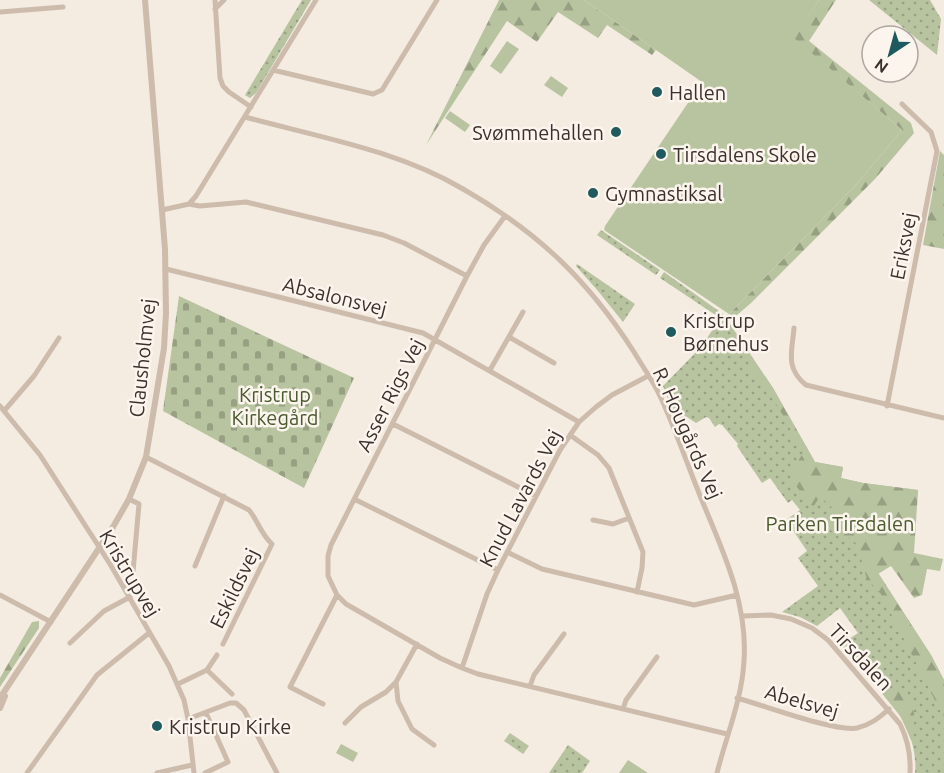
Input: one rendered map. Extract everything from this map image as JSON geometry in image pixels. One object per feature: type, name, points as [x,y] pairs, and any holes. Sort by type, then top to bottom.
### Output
[{"type":"street","name":"Clausholmvej","points":[[0,698],[129,499],[146,457],[164,348],[166,269],[145,0]]},
{"type":"street","points":[[214,0],[220,78],[223,86],[251,108]]},
{"type":"street","points":[[215,9],[224,0]]},
{"type":"street","points":[[189,204],[251,108],[316,0]]},
{"type":"street","points":[[273,70],[373,94],[382,90],[437,0]]},
{"type":"street","points":[[0,12],[63,7]]},
{"type":"street","name":"Eriksvej","points":[[887,406],[937,151],[931,132],[902,104]]},
{"type":"street","name":"R. Hougårds Vej","points":[[245,117],[396,158],[455,184],[543,244],[587,287],[610,315],[659,395],[734,581],[742,616],[744,662],[717,773]]},
{"type":"street","points":[[162,210],[189,204],[200,206],[246,202],[383,235],[404,243],[467,276]]},
{"type":"street","name":"Asser Rigs Vej","points":[[337,595],[328,576],[328,556],[467,276],[484,245],[505,216]]},
{"type":"street","name":"Absalonsvej","points":[[166,269],[423,333],[579,422]]},
{"type":"street","points":[[490,370],[523,312]]},
{"type":"street","points":[[794,328],[791,363],[796,377],[806,385],[944,418]]},
{"type":"street","points":[[508,337],[554,363]]},
{"type":"street","points":[[2,408],[34,376],[59,338]]},
{"type":"street","name":"Knud Lavards Vej","points":[[462,668],[487,594],[560,450],[579,422],[612,395],[648,376]]},
{"type":"street","name":"Kristrupvej","points":[[2,408],[40,455],[124,587],[178,684],[188,719],[194,773]]},
{"type":"street","points":[[393,424],[537,496]]},
{"type":"street","points":[[570,435],[598,455],[609,468],[643,552],[637,592]]},
{"type":"street","name":"Eskildsvej","points":[[146,457],[249,510],[256,518],[264,536],[272,544],[223,644]]},
{"type":"street","points":[[195,566],[224,496]]},
{"type":"street","points":[[124,587],[132,583],[139,504],[129,499]]},
{"type":"street","points":[[354,500],[498,570]]},
{"type":"street","points":[[593,520],[613,524],[629,518]]},
{"type":"street","points":[[507,552],[542,569],[694,605],[737,595]]},
{"type":"street","points":[[0,594],[51,622]]},
{"type":"street","points":[[323,704],[290,687],[337,595],[357,611],[462,668],[727,734]]},
{"type":"street","points":[[70,643],[104,611],[130,597]]},
{"type":"street","name":"Tirsdalen","points":[[742,616],[771,615],[791,619],[812,628],[828,640],[900,724],[907,738],[911,756],[910,773]]},
{"type":"street","points":[[27,773],[97,675],[149,633]]},
{"type":"street","points":[[530,686],[534,675],[564,634]]},
{"type":"street","points":[[345,723],[361,707],[386,692],[396,682],[417,644]]},
{"type":"street","points":[[178,684],[207,670],[218,655]]},
{"type":"street","points":[[623,709],[626,700],[657,657]]},
{"type":"street","points":[[207,670],[232,694]]},
{"type":"street","name":"Clausholmvej","points":[[0,708],[12,681]]},
{"type":"street","points":[[396,682],[398,701],[412,729],[434,745]]},
{"type":"street","name":"Abelsvej","points":[[737,698],[846,728],[867,724],[878,719],[889,709]]},
{"type":"street","points":[[188,719],[230,704],[240,705],[276,772]]},
{"type":"street","points":[[205,773],[219,770],[228,762],[206,713]]},
{"type":"street","points":[[157,773],[192,765]]},
{"type":"green space","points":[[302,0],[311,0],[256,93],[250,98],[245,95]]},
{"type":"green space","points":[[499,0],[584,0],[656,50],[652,55],[607,25],[598,38],[558,12],[537,42],[507,21],[426,145]]},
{"type":"green space","points":[[584,0],[819,0],[794,38],[902,130],[856,185],[729,314],[604,230],[702,82]]},
{"type":"green space","points":[[819,0],[836,0],[809,41],[911,123],[914,133],[875,179],[751,303],[730,321],[729,314],[856,185],[902,130],[793,38]]},
{"type":"green space","points":[[869,0],[930,0],[941,19],[937,55],[920,41],[920,24],[899,24]]},
{"type":"green space","points":[[507,41],[519,49],[501,74],[490,66]]},
{"type":"green space","points":[[551,76],[568,88],[562,97],[544,85]]},
{"type":"green space","points":[[450,111],[470,125],[465,132],[445,118]]},
{"type":"green space","points":[[940,151],[944,155],[944,249],[923,245]]},
{"type":"green space","points":[[601,230],[660,270],[656,275],[597,235]]},
{"type":"green space","points":[[577,264],[635,304],[623,322],[576,266]]},
{"type":"green space","name":"Parken Tirsdalen","points":[[664,272],[723,314],[722,317],[729,314],[730,324],[773,388],[815,462],[843,467],[841,478],[918,490],[917,501],[868,557],[931,655],[944,680],[944,773],[915,773],[915,754],[902,719],[879,688],[840,645],[858,633],[840,608],[817,626],[800,617],[782,612],[818,586],[798,558],[807,551],[786,520],[800,510],[792,500],[788,503],[770,478],[762,483],[737,446],[738,444],[722,425],[715,427],[706,417],[696,423],[687,417],[676,420],[663,386],[702,346],[720,318],[660,278]]},
{"type":"green space","name":"Kristrup Kirkegård","points":[[179,296],[354,378],[304,488],[163,411]]},
{"type":"green space","points":[[749,363],[765,376],[773,388],[815,462],[843,467],[841,478],[918,490],[914,553],[943,559],[940,571],[927,569],[922,595],[914,598],[891,566],[878,574],[931,655],[944,680],[944,718],[881,594],[867,579],[857,545],[851,538],[841,537],[829,529],[834,515],[828,503],[819,498],[813,507],[792,481],[790,475],[803,453],[779,408]]},
{"type":"green space","points":[[39,621],[39,628],[0,687],[0,678],[32,622]]},
{"type":"green space","points":[[880,691],[901,692],[910,698],[915,718],[911,740],[901,717]]},
{"type":"green space","points":[[510,733],[529,746],[523,754],[504,741]]},
{"type":"green space","points":[[341,744],[358,753],[353,762],[336,753]]},
{"type":"green space","points":[[568,745],[590,761],[582,773],[549,773]]},
{"type":"green space","points":[[628,760],[648,773],[619,773]]},
{"type":"place","name":"Hallen","points":[[657,92]]},
{"type":"place","name":"Svømmehallen","points":[[616,132]]},
{"type":"place","name":"Tirsdalens Skole","points":[[661,154]]},
{"type":"place","name":"Gymnastiksal","points":[[593,193]]},
{"type":"place","name":"Kristrup Børnehus","points":[[671,332]]},
{"type":"place","name":"Kristrup Kirke","points":[[157,726]]}]
